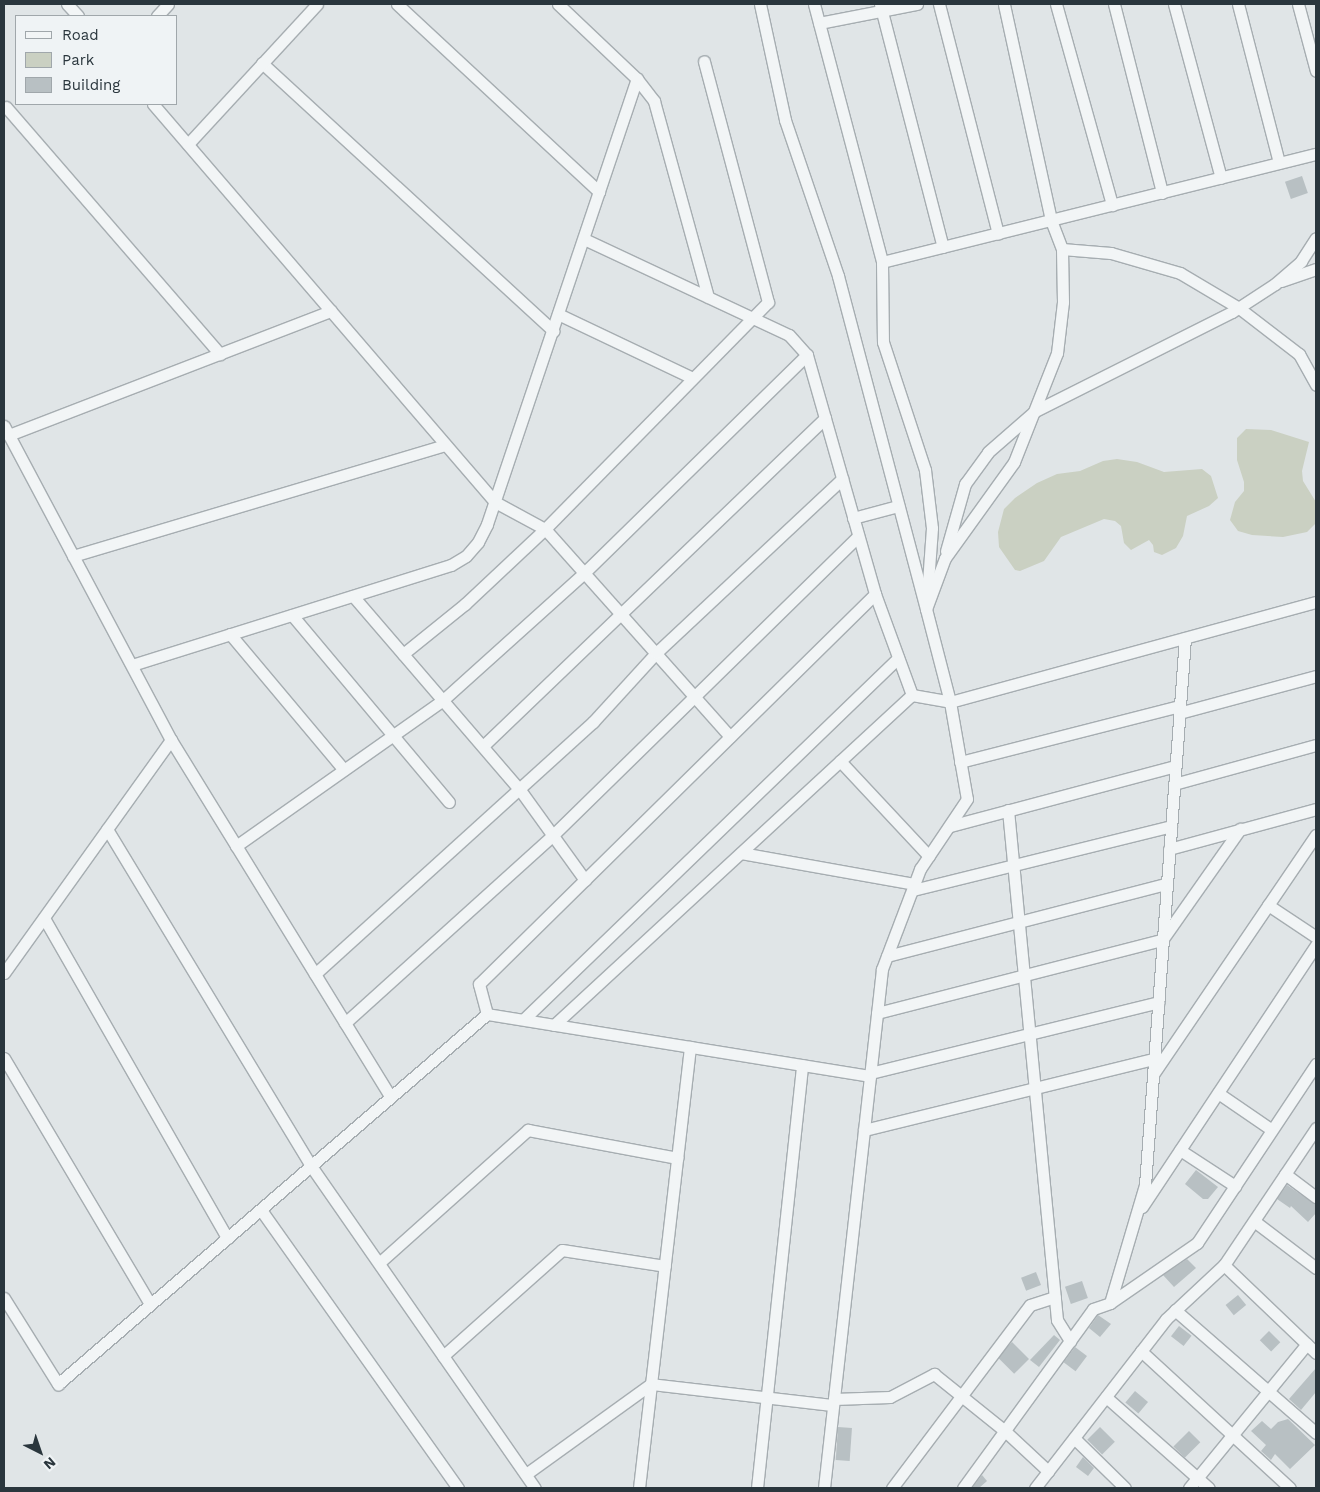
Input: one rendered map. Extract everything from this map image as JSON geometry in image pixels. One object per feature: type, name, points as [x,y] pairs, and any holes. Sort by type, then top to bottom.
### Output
[{"type":"street","points":[[68,4],[77,15]]},
{"type":"street","points":[[157,15],[168,4]]},
{"type":"street","points":[[188,144],[318,4]]},
{"type":"street","points":[[397,4],[599,192]]},
{"type":"street","points":[[760,4],[785,120],[838,276],[926,609],[950,702],[967,799],[929,856],[914,887],[882,969],[824,1488]]},
{"type":"street","points":[[814,4],[882,262],[883,342],[925,470],[932,528],[926,609]]},
{"type":"street","points":[[819,23],[881,7],[917,4]]},
{"type":"street","points":[[939,4],[998,234]]},
{"type":"street","points":[[945,558],[1014,462],[1057,352],[1063,302],[1062,249],[1051,220],[1004,4]]},
{"type":"street","points":[[1056,4],[1112,205]]},
{"type":"street","points":[[1114,4],[1162,193]]},
{"type":"street","points":[[1174,4],[1221,178]]},
{"type":"street","points":[[1238,4],[1279,163]]},
{"type":"street","points":[[1298,4],[1316,71]]},
{"type":"street","points":[[565,6],[637,79],[654,101],[708,298]]},
{"type":"street","points":[[881,7],[942,247]]},
{"type":"street","points":[[404,654],[465,604],[545,529],[768,302],[704,61]]},
{"type":"street","points":[[262,63],[552,331]]},
{"type":"street","points":[[132,665],[451,565],[466,556],[478,542],[495,502],[637,79]]},
{"type":"street","points":[[154,105],[495,502],[545,529],[730,737]]},
{"type":"street","points":[[6,108],[220,354]]},
{"type":"street","points":[[882,262],[1316,154]]},
{"type":"street","points":[[584,238],[789,336],[807,355],[875,594],[912,695]]},
{"type":"street","points":[[926,609],[945,558],[966,484],[988,452],[1035,411],[1239,308],[1275,284],[1301,261],[1316,238]]},
{"type":"street","points":[[1062,249],[1111,253],[1180,273],[1239,308],[1299,354],[1316,385]]},
{"type":"street","points":[[1275,284],[1316,269]]},
{"type":"street","points":[[331,311],[220,354],[6,431],[172,740],[391,1097]]},
{"type":"street","points":[[558,314],[693,378]]},
{"type":"street","points":[[236,846],[443,700],[584,573],[807,355]]},
{"type":"street","points":[[483,746],[825,418]]},
{"type":"street","points":[[73,556],[445,445]]},
{"type":"street","points":[[315,974],[594,722],[656,654],[842,479]]},
{"type":"street","points":[[853,518],[898,506]]},
{"type":"street","points":[[345,1023],[553,835],[858,536]]},
{"type":"street","points":[[487,1014],[479,984],[875,594]]},
{"type":"street","points":[[353,596],[520,790],[585,880]]},
{"type":"street","points":[[912,695],[950,702],[1316,602]]},
{"type":"street","points":[[292,615],[449,802]]},
{"type":"street","points":[[230,634],[344,770]]},
{"type":"street","points":[[1110,1303],[1145,1185],[1184,638]]},
{"type":"street","points":[[524,1020],[898,658]]},
{"type":"street","points":[[960,762],[1316,676]]},
{"type":"street","points":[[554,1024],[912,695]]},
{"type":"street","points":[[4,973],[172,740]]},
{"type":"street","points":[[1174,784],[1316,745]]},
{"type":"street","points":[[840,761],[929,856]]},
{"type":"street","points":[[950,826],[1175,766]]},
{"type":"street","points":[[1169,849],[1316,809]]},
{"type":"street","points":[[1008,810],[1057,1320],[1070,1341]]},
{"type":"street","points":[[741,853],[914,887],[1014,865],[1171,826]]},
{"type":"street","points":[[107,830],[311,1166],[536,1488]]},
{"type":"street","points":[[877,1013],[1162,940],[1240,830]]},
{"type":"street","points":[[1153,1074],[1316,835]]},
{"type":"street","points":[[887,956],[1166,884]]},
{"type":"street","points":[[1268,905],[1316,937]]},
{"type":"street","points":[[44,918],[227,1238]]},
{"type":"street","points":[[1135,1216],[1316,945]]},
{"type":"street","points":[[487,1014],[802,1065],[870,1074],[1158,1002]]},
{"type":"street","points":[[4,1298],[58,1384],[487,1014]]},
{"type":"street","points":[[639,1488],[690,1047]]},
{"type":"street","points":[[4,1058],[150,1304]]},
{"type":"street","points":[[864,1130],[1154,1059]]},
{"type":"street","points":[[963,1488],[1093,1309],[1110,1303],[1197,1243],[1316,1064]]},
{"type":"street","points":[[757,1488],[802,1065]]},
{"type":"street","points":[[1218,1093],[1272,1130]]},
{"type":"street","points":[[1038,1487],[1048,1471],[1166,1319],[1224,1265],[1316,1128]]},
{"type":"street","points":[[378,1263],[528,1130],[677,1158]]},
{"type":"street","points":[[1180,1150],[1236,1186]]},
{"type":"street","points":[[1285,1174],[1316,1197]]},
{"type":"street","points":[[261,1210],[458,1488]]},
{"type":"street","points":[[1254,1221],[1316,1268]]},
{"type":"street","points":[[443,1356],[562,1250],[665,1266]]},
{"type":"street","points":[[1224,1265],[1316,1353]]},
{"type":"street","points":[[892,1488],[1030,1305],[1055,1297]]},
{"type":"street","points":[[1176,1310],[1316,1433]]},
{"type":"street","points":[[1189,1488],[1306,1344]]},
{"type":"street","points":[[1141,1351],[1290,1488]]},
{"type":"street","points":[[526,1474],[651,1384],[766,1398],[834,1402],[890,1397],[934,1374],[1005,1431],[1048,1471]]},
{"type":"street","points":[[1106,1397],[1209,1488]]},
{"type":"street","points":[[1074,1438],[1125,1488]]},
{"type":"green space","points":[[1246,429],[1271,430],[1309,442],[1302,471],[1303,481],[1316,502],[1316,523],[1307,532],[1283,537],[1252,535],[1238,531],[1230,520],[1235,502],[1244,491],[1244,482],[1237,460],[1237,438]]},
{"type":"green space","points":[[1117,459],[1137,462],[1164,472],[1202,469],[1211,476],[1218,498],[1209,506],[1187,516],[1183,536],[1176,548],[1162,555],[1154,552],[1153,545],[1149,540],[1131,550],[1124,543],[1121,526],[1115,521],[1104,519],[1061,537],[1044,561],[1020,571],[1015,570],[999,547],[998,532],[1004,509],[1015,498],[1037,483],[1057,474],[1080,471],[1103,461]]},
{"type":"building","points":[[1302,176],[1308,193],[1291,199],[1285,182]]},
{"type":"building","points":[[1196,1170],[1218,1187],[1208,1199],[1203,1199],[1185,1184]]},
{"type":"building","points":[[1287,1185],[1316,1205],[1316,1213],[1308,1222],[1291,1206],[1290,1208],[1277,1199]]},
{"type":"building","points":[[1187,1259],[1196,1268],[1174,1287],[1163,1275]]},
{"type":"building","points":[[1036,1272],[1041,1285],[1026,1291],[1021,1278]]},
{"type":"building","points":[[1082,1281],[1088,1298],[1071,1304],[1065,1287]]},
{"type":"building","points":[[1238,1295],[1246,1305],[1234,1315],[1226,1305]]},
{"type":"building","points":[[1098,1315],[1111,1324],[1100,1337],[1089,1328]]},
{"type":"building","points":[[1179,1326],[1192,1336],[1184,1346],[1171,1336]]},
{"type":"building","points":[[1269,1331],[1280,1342],[1271,1352],[1260,1340]]},
{"type":"building","points":[[1054,1335],[1060,1340],[1039,1367],[1030,1360]]},
{"type":"building","points":[[1012,1342],[1029,1359],[1014,1374],[997,1357]]},
{"type":"building","points":[[1075,1347],[1087,1356],[1076,1371],[1064,1362]]},
{"type":"building","points":[[1316,1368],[1316,1392],[1301,1410],[1289,1399]]},
{"type":"building","points":[[1135,1391],[1148,1402],[1138,1413],[1125,1402]]},
{"type":"building","points":[[1288,1419],[1315,1445],[1290,1469],[1275,1454],[1271,1460],[1261,1451],[1266,1445],[1251,1431],[1262,1421],[1271,1429],[1278,1422]]},
{"type":"building","points":[[838,1427],[852,1428],[850,1461],[836,1460]]},
{"type":"building","points":[[1100,1427],[1115,1442],[1102,1455],[1087,1440]]},
{"type":"building","points":[[1189,1431],[1200,1442],[1185,1458],[1173,1447]]},
{"type":"building","points":[[1083,1457],[1094,1468],[1088,1476],[1076,1467]]},
{"type":"building","points":[[982,1475],[987,1481],[979,1488],[972,1488]]}]
